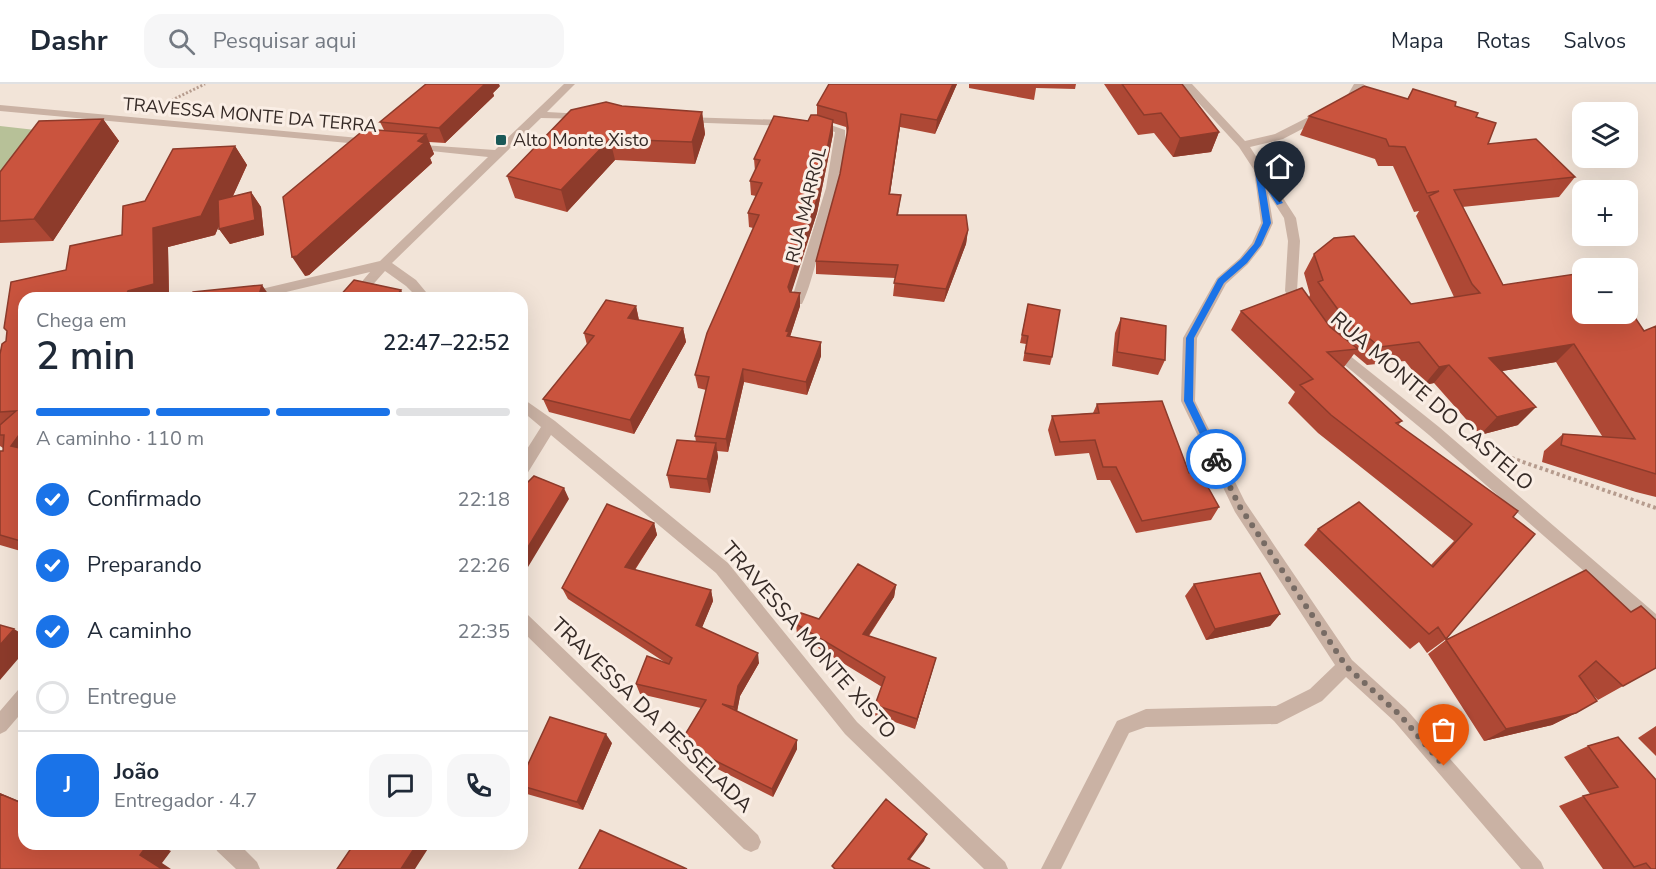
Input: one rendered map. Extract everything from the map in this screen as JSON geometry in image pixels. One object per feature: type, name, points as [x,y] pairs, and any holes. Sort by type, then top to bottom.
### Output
[{"type":"street","points":[[359,292],[384,264],[570,84]]},
{"type":"street","name":"RUA MONTE DO CASTELO","points":[[1186,84],[1243,146],[1290,218],[1294,242],[1291,291],[1309,320]]},
{"type":"street","points":[[1243,146],[1279,137],[1350,100],[1359,84]]},
{"type":"street","name":"TRAVESSA MONTE DA TERRA","points":[[0,108],[378,143]]},
{"type":"street","points":[[538,115],[597,117]]},
{"type":"street","name":"RUA MARROL","points":[[667,119],[819,124],[840,130],[842,138],[833,174],[808,271],[797,301]]},
{"type":"street","name":"TRAVESSA MONTE DA TERRA","points":[[402,145],[496,154]]},
{"type":"street","points":[[1259,171],[1267,223],[1257,245],[1244,261],[1221,281],[1190,338],[1188,401],[1240,507],[1346,666],[1400,715],[1534,869]]},
{"type":"street","points":[[269,292],[384,264],[411,283],[419,292]]},
{"type":"street","name":"RUA MONTE DO CASTELO","points":[[1325,341],[1434,430],[1656,624]]},
{"type":"street","name":"TRAVESSA MONTE XISTO","points":[[528,408],[722,568],[851,728],[998,869]]},
{"type":"street","points":[[528,460],[550,425]]},
{"type":"street","name":"TRAVESSA DA PESSELADA","points":[[528,626],[751,842]]},
{"type":"street","points":[[1051,869],[1123,727],[1146,718],[1277,715],[1316,695],[1346,666]]},
{"type":"street","points":[[0,725],[18,703]]},
{"type":"street","points":[[230,850],[250,869]]},
{"type":"path","points":[[1490,450],[1656,508]]},
{"type":"green space","points":[[0,126],[62,133],[0,220]]},
{"type":"building","points":[[426,84],[485,84],[439,128],[380,122]]},
{"type":"building","points":[[829,84],[953,84],[937,120],[901,114],[889,194],[901,195],[897,215],[966,215],[968,230],[946,289],[894,283],[898,265],[816,261],[840,174],[848,128],[846,113],[817,105]]},
{"type":"building","points":[[1122,84],[1182,84],[1219,132],[1180,138],[1161,113],[1144,115]]},
{"type":"building","points":[[1364,86],[1408,99],[1413,89],[1456,102],[1455,106],[1478,113],[1476,117],[1496,123],[1488,144],[1536,139],[1575,177],[1454,190],[1503,285],[1572,275],[1572,324],[1638,324],[1638,322],[1644,331],[1656,326],[1656,474],[1561,445],[1563,434],[1635,439],[1574,344],[1489,358],[1536,407],[1497,417],[1449,365],[1439,367],[1419,342],[1380,347],[1344,318],[1318,282],[1323,280],[1314,254],[1334,238],[1354,236],[1411,304],[1480,293],[1472,284],[1429,196],[1439,191],[1427,193],[1405,147],[1389,146],[1386,139],[1309,116]]},
{"type":"building","points":[[606,102],[622,106],[702,112],[692,142],[610,139],[561,190],[507,176],[571,110]]},
{"type":"building","points":[[811,115],[833,120],[817,199],[788,287],[790,292],[800,293],[786,331],[789,332],[787,336],[821,342],[806,382],[743,369],[726,439],[695,436],[709,377],[695,375],[707,333],[759,215],[748,213],[762,183],[750,181],[760,160],[754,159],[774,116],[808,121]]},
{"type":"building","points":[[103,119],[34,219],[0,221],[0,172],[39,121]]},
{"type":"building","points":[[365,129],[426,134],[418,141],[424,143],[297,256],[292,257],[283,197]]},
{"type":"building","points":[[235,146],[201,216],[153,228],[154,284],[128,292],[18,292],[18,436],[11,446],[18,448],[18,540],[0,535],[0,451],[3,451],[4,435],[0,435],[0,425],[16,411],[0,412],[0,354],[2,344],[6,341],[7,331],[4,328],[11,282],[66,270],[70,246],[122,235],[123,206],[145,201],[173,149]]},
{"type":"building","points":[[251,192],[255,220],[219,229],[218,200]]},
{"type":"building","points":[[354,280],[401,290],[400,292],[343,292]]},
{"type":"building","points":[[262,285],[260,292],[193,292]]},
{"type":"building","points":[[1302,288],[1330,327],[1358,349],[1327,352],[1402,421],[1396,423],[1518,511],[1513,517],[1535,534],[1446,639],[1438,627],[1429,634],[1318,529],[1359,502],[1433,567],[1472,524],[1331,415],[1300,385],[1313,379],[1241,311]]},
{"type":"building","points":[[606,300],[636,306],[628,318],[683,328],[630,420],[543,399],[594,336],[584,333]]},
{"type":"building","points":[[1028,304],[1060,310],[1052,357],[1025,353],[1028,336],[1022,335]]},
{"type":"building","points":[[1121,318],[1166,326],[1165,360],[1117,352]]},
{"type":"building","points":[[1162,401],[1189,473],[1199,471],[1219,507],[1142,521],[1116,467],[1103,467],[1095,440],[1060,442],[1052,416],[1099,413],[1097,404]]},
{"type":"building","points":[[677,440],[716,443],[707,479],[667,475]]},
{"type":"building","points":[[534,476],[564,488],[528,547],[528,482]]},
{"type":"building","points":[[607,504],[654,523],[625,567],[711,590],[696,625],[758,653],[738,686],[734,707],[722,704],[797,740],[772,789],[680,743],[706,700],[636,684],[647,656],[669,664],[672,658],[562,588]]},
{"type":"building","points":[[858,564],[896,585],[863,634],[936,658],[917,719],[875,705],[885,677],[796,624],[801,613],[819,619]]},
{"type":"building","points":[[1586,570],[1631,612],[1641,606],[1656,620],[1656,668],[1623,686],[1596,661],[1579,676],[1597,701],[1576,713],[1506,729],[1446,640]]},
{"type":"building","points":[[1260,573],[1280,614],[1215,629],[1194,584]]},
{"type":"building","points":[[0,625],[14,629],[0,645]]},
{"type":"building","points":[[550,717],[606,734],[577,802],[528,788],[528,764]]},
{"type":"building","points":[[1618,737],[1656,780],[1656,869],[1651,869],[1646,863],[1634,867],[1583,796],[1618,787],[1588,746]]},
{"type":"building","points":[[0,794],[18,802],[18,850],[144,850],[140,855],[162,869],[0,869]]},
{"type":"building","points":[[886,799],[927,834],[908,859],[930,869],[835,869],[832,866]]},
{"type":"building","points":[[600,830],[687,869],[579,869]]},
{"type":"building","points":[[350,850],[413,850],[401,869],[337,869]]},
{"type":"way so far","points":[[1216,459],[1240,507],[1346,666],[1400,715],[1444,766]]},
{"type":"place","name":"Alto Monte Xisto","points":[[501,140]]},
{"type":"route","points":[[1216,459],[1188,401],[1190,338],[1221,281],[1244,261],[1257,245],[1267,223],[1259,171],[1280,203]]}]
